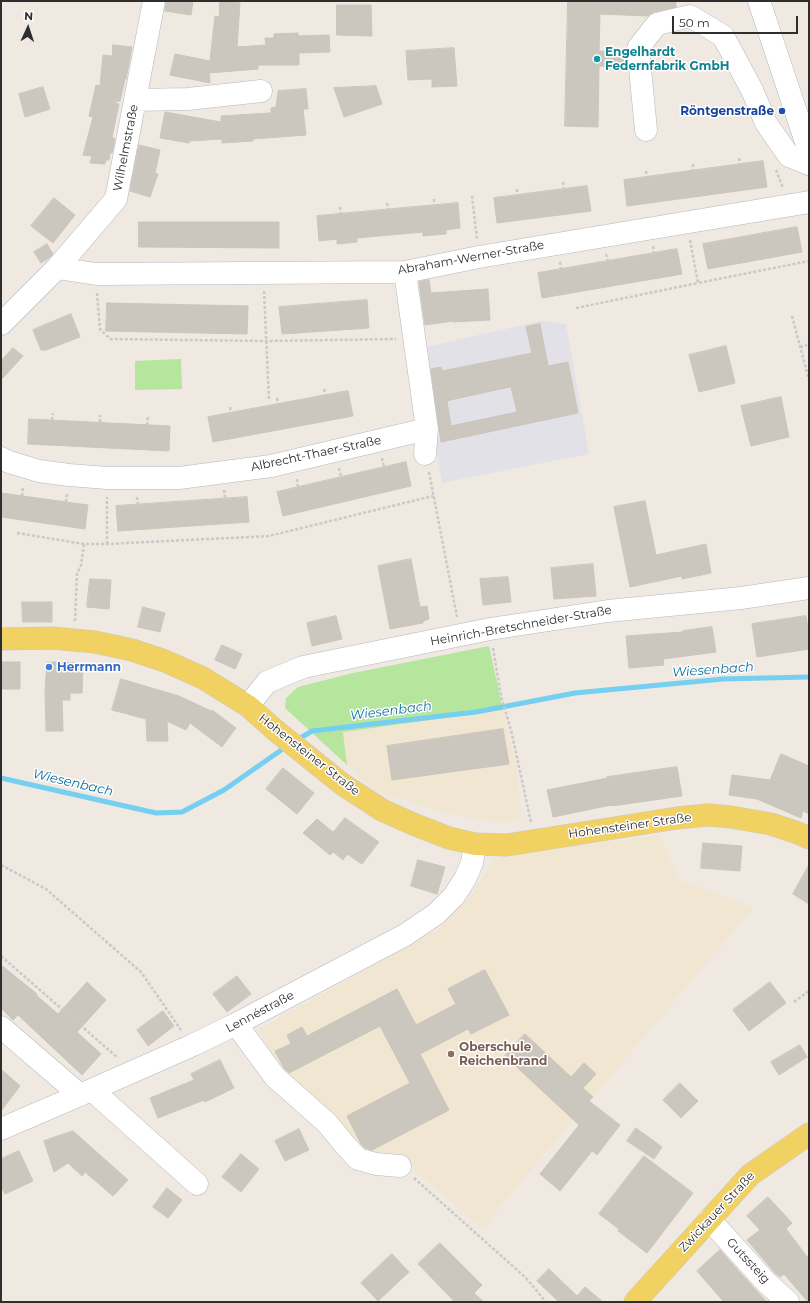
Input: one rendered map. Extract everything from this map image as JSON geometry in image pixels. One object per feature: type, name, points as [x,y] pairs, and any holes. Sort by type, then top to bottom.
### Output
[{"type":"main road","name":"Hohensteiner Straße","points":[[1,639],[53,638],[96,642],[132,650],[165,661],[203,678],[248,706],[275,730],[342,784],[382,810],[448,838],[475,844],[507,845],[678,818],[709,815],[771,824],[809,838]]},
{"type":"main road","name":"Zwickauer Straße","points":[[635,1302],[750,1174],[809,1134]]},
{"type":"street","name":"Wilhelmstraße","points":[[1,324],[57,268],[116,200],[154,1]]},
{"type":"street","points":[[760,1],[809,151]]},
{"type":"street","points":[[646,130],[638,48],[657,24],[690,16],[723,36],[752,90],[766,123],[790,156],[809,164]]},
{"type":"street","points":[[135,100],[188,99],[262,91]]},
{"type":"street","name":"Abraham-Werner-Straße","points":[[57,268],[96,274],[405,272],[479,257],[800,203]]},
{"type":"street","points":[[405,272],[427,429],[425,454]]},
{"type":"street","name":"Albrecht-Thaer-Straße","points":[[1,458],[39,471],[69,475],[107,478],[180,478],[271,466],[427,429]]},
{"type":"street","name":"Heinrich-Bretschneider-Straße","points":[[248,706],[267,682],[303,667],[490,629],[608,611],[741,598],[809,588]]},
{"type":"street","name":"Lennéstraße","points":[[1,1129],[193,1045],[405,935],[436,914],[454,896],[465,879],[472,863],[475,844]]},
{"type":"street","points":[[236,1024],[275,1077],[327,1123],[358,1159],[376,1164],[400,1166]]},
{"type":"street","points":[[1,1027],[86,1093],[197,1184]]},
{"type":"street","name":"Gutssteig","points":[[709,1219],[766,1282],[788,1302]]},
{"type":"path","points":[[739,158],[740,164]]},
{"type":"path","points":[[692,164],[693,171]]},
{"type":"path","points":[[774,166],[800,203]]},
{"type":"path","points":[[646,171],[647,177]]},
{"type":"path","points":[[563,182],[564,188]]},
{"type":"path","points":[[517,189],[517,195]]},
{"type":"path","points":[[472,196],[479,257]]},
{"type":"path","points":[[434,199],[434,205]]},
{"type":"path","points":[[387,203],[388,210]]},
{"type":"path","points":[[340,207],[341,214]]},
{"type":"path","points":[[686,222],[698,284]]},
{"type":"path","points":[[576,308],[809,261]]},
{"type":"path","points":[[263,273],[269,400]]},
{"type":"path","points":[[96,274],[100,329],[110,339],[266,341],[415,339]]},
{"type":"path","points":[[792,316],[809,380]]},
{"type":"path","points":[[800,346],[807,345]]},
{"type":"path","points":[[324,389],[324,395]]},
{"type":"path","points":[[277,398],[278,404]]},
{"type":"path","points":[[230,407],[231,412]]},
{"type":"path","points":[[52,420],[53,414]]},
{"type":"path","points":[[100,415],[100,422]]},
{"type":"path","points":[[147,425],[148,416]]},
{"type":"path","points":[[425,454],[460,636]]},
{"type":"path","points":[[107,478],[107,544]]},
{"type":"path","points":[[16,533],[84,544],[269,536],[433,496]]},
{"type":"path","points":[[76,610],[77,574],[81,565],[84,544]]},
{"type":"path","points":[[490,629],[501,696],[511,730],[535,840]]},
{"type":"path","points":[[1,865],[46,890],[141,972],[193,1045]]},
{"type":"path","points":[[1,956],[134,1072]]},
{"type":"path","points":[[794,1002],[809,991]]},
{"type":"path","points":[[400,1166],[526,1278],[546,1302]]},
{"type":"shaded area","points":[[541,321],[566,324],[589,454],[442,483],[421,365],[426,347]]},
{"type":"shaded area","points":[[503,710],[516,766],[522,818],[501,823],[449,814],[374,790],[347,765],[343,732]]},
{"type":"shaded area","name":"Oberschule Reichenbrand","points":[[660,835],[678,879],[753,908],[482,1228],[415,1171],[406,1154],[389,1159],[368,1157],[302,1092],[296,1080],[287,1081],[259,1029],[437,930],[468,900],[493,861],[507,855]]},
{"type":"green space","points":[[181,359],[182,389],[135,390],[135,361]]},
{"type":"green space","points":[[489,646],[503,710],[343,732],[347,765],[285,708],[286,698],[298,687],[353,673]]},
{"type":"building","points":[[166,1],[193,1],[191,15],[165,11]]},
{"type":"building","points":[[220,1],[240,3],[237,47],[266,45],[265,38],[274,38],[274,34],[298,33],[298,36],[329,35],[330,52],[299,53],[299,65],[258,65],[258,69],[209,73],[210,83],[170,75],[175,54],[210,61],[215,16],[219,17]]},
{"type":"building","name":"Engelhardt Federnfabrik GmbH","points":[[568,1],[676,1],[676,7],[654,12],[647,16],[600,14],[599,51],[626,52],[627,67],[599,66],[598,127],[565,126]]},
{"type":"building","points":[[337,5],[371,5],[372,36],[337,35]]},
{"type":"building","points":[[113,45],[132,47],[120,101],[112,102],[119,104],[112,137],[115,139],[112,153],[110,153],[109,160],[106,160],[105,164],[90,163],[92,156],[83,155],[93,117],[89,116],[96,85],[100,86],[103,55],[112,56]]},
{"type":"building","points":[[454,48],[457,86],[432,87],[432,79],[408,80],[406,51]]},
{"type":"building","points":[[376,86],[382,104],[344,117],[334,88]]},
{"type":"building","points":[[43,87],[50,109],[25,117],[19,94]]},
{"type":"building","points":[[306,89],[308,109],[303,109],[306,135],[222,143],[222,139],[189,141],[189,143],[160,138],[165,112],[221,122],[221,116],[271,113],[271,108],[276,107],[278,91]]},
{"type":"building","points":[[139,145],[160,150],[155,173],[158,174],[150,197],[130,191]]},
{"type":"building","points":[[763,161],[767,187],[627,206],[624,180]]},
{"type":"building","points":[[587,186],[591,211],[497,223],[494,198]]},
{"type":"building","points":[[54,198],[75,215],[53,243],[31,226]]},
{"type":"building","points":[[458,203],[460,228],[446,230],[446,234],[423,236],[423,232],[357,238],[357,242],[337,244],[337,239],[319,241],[317,216]]},
{"type":"building","points":[[139,222],[279,222],[279,248],[139,247]]},
{"type":"building","points":[[797,227],[802,252],[708,269],[703,244]]},
{"type":"building","points":[[47,244],[53,254],[41,263],[34,252]]},
{"type":"building","points":[[677,249],[682,274],[542,298],[538,273]]},
{"type":"building","points":[[429,280],[431,293],[488,289],[490,320],[453,321],[425,325],[419,282]]},
{"type":"building","points":[[367,300],[369,328],[282,334],[279,307]]},
{"type":"building","points":[[107,303],[248,306],[247,334],[106,331]]},
{"type":"building","points":[[71,314],[80,337],[46,350],[41,350],[33,330]]},
{"type":"building","points":[[540,324],[548,366],[568,362],[578,413],[441,442],[431,369],[441,367],[442,371],[532,353],[526,327]],"holes":[[[511,387],[517,412],[451,426],[447,401]]]},
{"type":"building","points":[[726,346],[735,383],[699,392],[689,355]]},
{"type":"building","points":[[13,348],[23,356],[1,380],[1,361]]},
{"type":"building","points":[[348,391],[353,416],[213,442],[208,417]]},
{"type":"building","points":[[781,397],[789,437],[751,446],[741,406]]},
{"type":"building","points":[[29,419],[170,426],[169,451],[28,444]]},
{"type":"building","points":[[406,462],[411,486],[283,516],[277,492]]},
{"type":"building","points":[[1,493],[88,505],[85,529],[1,517]]},
{"type":"building","points":[[247,497],[249,522],[118,531],[116,506]]},
{"type":"building","points":[[645,501],[656,555],[706,544],[711,573],[682,579],[682,576],[630,587],[614,507]]},
{"type":"building","points":[[411,559],[420,607],[427,606],[429,619],[423,621],[423,623],[390,629],[378,566]]},
{"type":"building","points":[[593,564],[596,596],[554,599],[551,568]]},
{"type":"building","points":[[508,577],[511,602],[483,605],[480,579]]},
{"type":"building","points":[[90,579],[111,580],[109,609],[87,607]]},
{"type":"building","points":[[22,602],[52,602],[52,622],[23,622]]},
{"type":"building","points":[[143,607],[165,613],[160,632],[138,627]]},
{"type":"building","points":[[336,616],[342,639],[312,646],[307,623]]},
{"type":"building","points":[[806,616],[809,634],[809,649],[757,657],[752,624]]},
{"type":"building","points":[[712,627],[716,652],[663,659],[664,665],[629,668],[626,636],[683,632]]},
{"type":"building","points":[[222,645],[242,654],[235,669],[215,660]]},
{"type":"building","points":[[58,661],[83,664],[82,693],[70,693],[70,700],[62,700],[63,731],[46,731],[45,691],[47,662]]},
{"type":"building","points":[[1,662],[20,662],[20,689],[1,689]]},
{"type":"building","points":[[121,679],[179,696],[211,711],[212,710],[236,728],[222,747],[190,723],[186,730],[167,721],[168,741],[147,741],[146,719],[112,710]]},
{"type":"building","points":[[503,729],[509,764],[392,780],[387,746]]},
{"type":"building","points":[[781,754],[809,766],[809,814],[803,811],[801,818],[757,799],[729,795],[732,775],[770,780]]},
{"type":"building","points":[[677,767],[682,796],[611,805],[553,817],[547,790],[608,778],[607,777]]},
{"type":"building","points":[[283,768],[314,793],[297,814],[266,789]]},
{"type":"building","points":[[345,818],[379,842],[362,864],[347,854],[343,860],[333,852],[330,855],[303,833],[317,819],[333,832]]},
{"type":"building","points":[[703,843],[742,846],[740,871],[701,868]]},
{"type":"building","points":[[418,860],[445,867],[437,894],[411,886]]},
{"type":"building","points":[[809,865],[809,904],[793,894]]},
{"type":"building","points":[[1,965],[37,994],[36,995],[58,1014],[87,982],[106,1000],[77,1032],[101,1054],[82,1075],[18,1015],[13,1020],[1,1008]]},
{"type":"building","points":[[485,970],[509,1015],[471,1034],[468,1029],[420,1054],[449,1110],[372,1150],[365,1148],[361,1144],[347,1116],[410,1083],[380,1026],[289,1073],[284,1068],[275,1051],[291,1044],[287,1035],[302,1027],[307,1036],[397,989],[416,1025],[456,1004],[448,989]]},
{"type":"building","points":[[237,976],[251,994],[227,1012],[213,994]]},
{"type":"building","points":[[770,982],[786,1003],[749,1031],[733,1010]]},
{"type":"building","points":[[163,1011],[174,1026],[148,1046],[137,1030]]},
{"type":"building","points":[[525,1034],[571,1077],[584,1063],[596,1074],[583,1088],[593,1097],[589,1101],[620,1125],[597,1155],[592,1151],[560,1191],[540,1174],[579,1125],[505,1056]]},
{"type":"building","points":[[800,1045],[807,1057],[779,1075],[771,1062]]},
{"type":"building","points":[[220,1060],[234,1088],[205,1102],[204,1100],[158,1118],[150,1098],[194,1080],[191,1074]]},
{"type":"building","points":[[1,1069],[20,1086],[1,1111]]},
{"type":"building","points":[[680,1083],[698,1101],[681,1118],[663,1100]]},
{"type":"building","points":[[636,1128],[662,1147],[654,1159],[627,1141]]},
{"type":"building","points":[[299,1129],[309,1150],[285,1161],[275,1141]]},
{"type":"building","points":[[73,1131],[128,1180],[113,1196],[85,1172],[82,1176],[68,1163],[54,1172],[44,1141]]},
{"type":"building","points":[[19,1151],[33,1181],[5,1194],[1,1186],[1,1159]]},
{"type":"building","points":[[241,1154],[259,1169],[241,1192],[222,1177]]},
{"type":"building","points":[[644,1156],[693,1193],[647,1253],[618,1231],[619,1229],[599,1214]]},
{"type":"building","points":[[167,1188],[182,1200],[168,1218],[153,1207]]},
{"type":"building","points":[[768,1197],[792,1223],[786,1229],[809,1259],[809,1302],[784,1274],[780,1277],[775,1273],[747,1240],[760,1230],[747,1216]]},
{"type":"building","points":[[440,1243],[482,1285],[474,1293],[484,1302],[455,1302],[418,1264]]},
{"type":"building","points":[[720,1250],[767,1302],[724,1302],[697,1271]]},
{"type":"building","points":[[392,1254],[409,1272],[378,1301],[361,1283]]},
{"type":"building","points":[[549,1269],[577,1296],[585,1287],[603,1302],[559,1302],[537,1281]]},
{"type":"waterway","name":"Wiesenbach","points":[[297,740],[312,731],[476,712],[575,693],[723,679],[809,677]]},
{"type":"waterway","name":"Wiesenbach","points":[[1,778],[156,813],[182,812],[224,790],[287,746]]},
{"type":"place","name":"Engelhardt Federnfabrik GmbH","points":[[597,59]]},
{"type":"place","name":"Röntgenstraße","points":[[782,111]]},
{"type":"place","name":"Herrmann","points":[[49,667]]},
{"type":"place","name":"Oberschule Reichenbrand","points":[[451,1054]]}]
